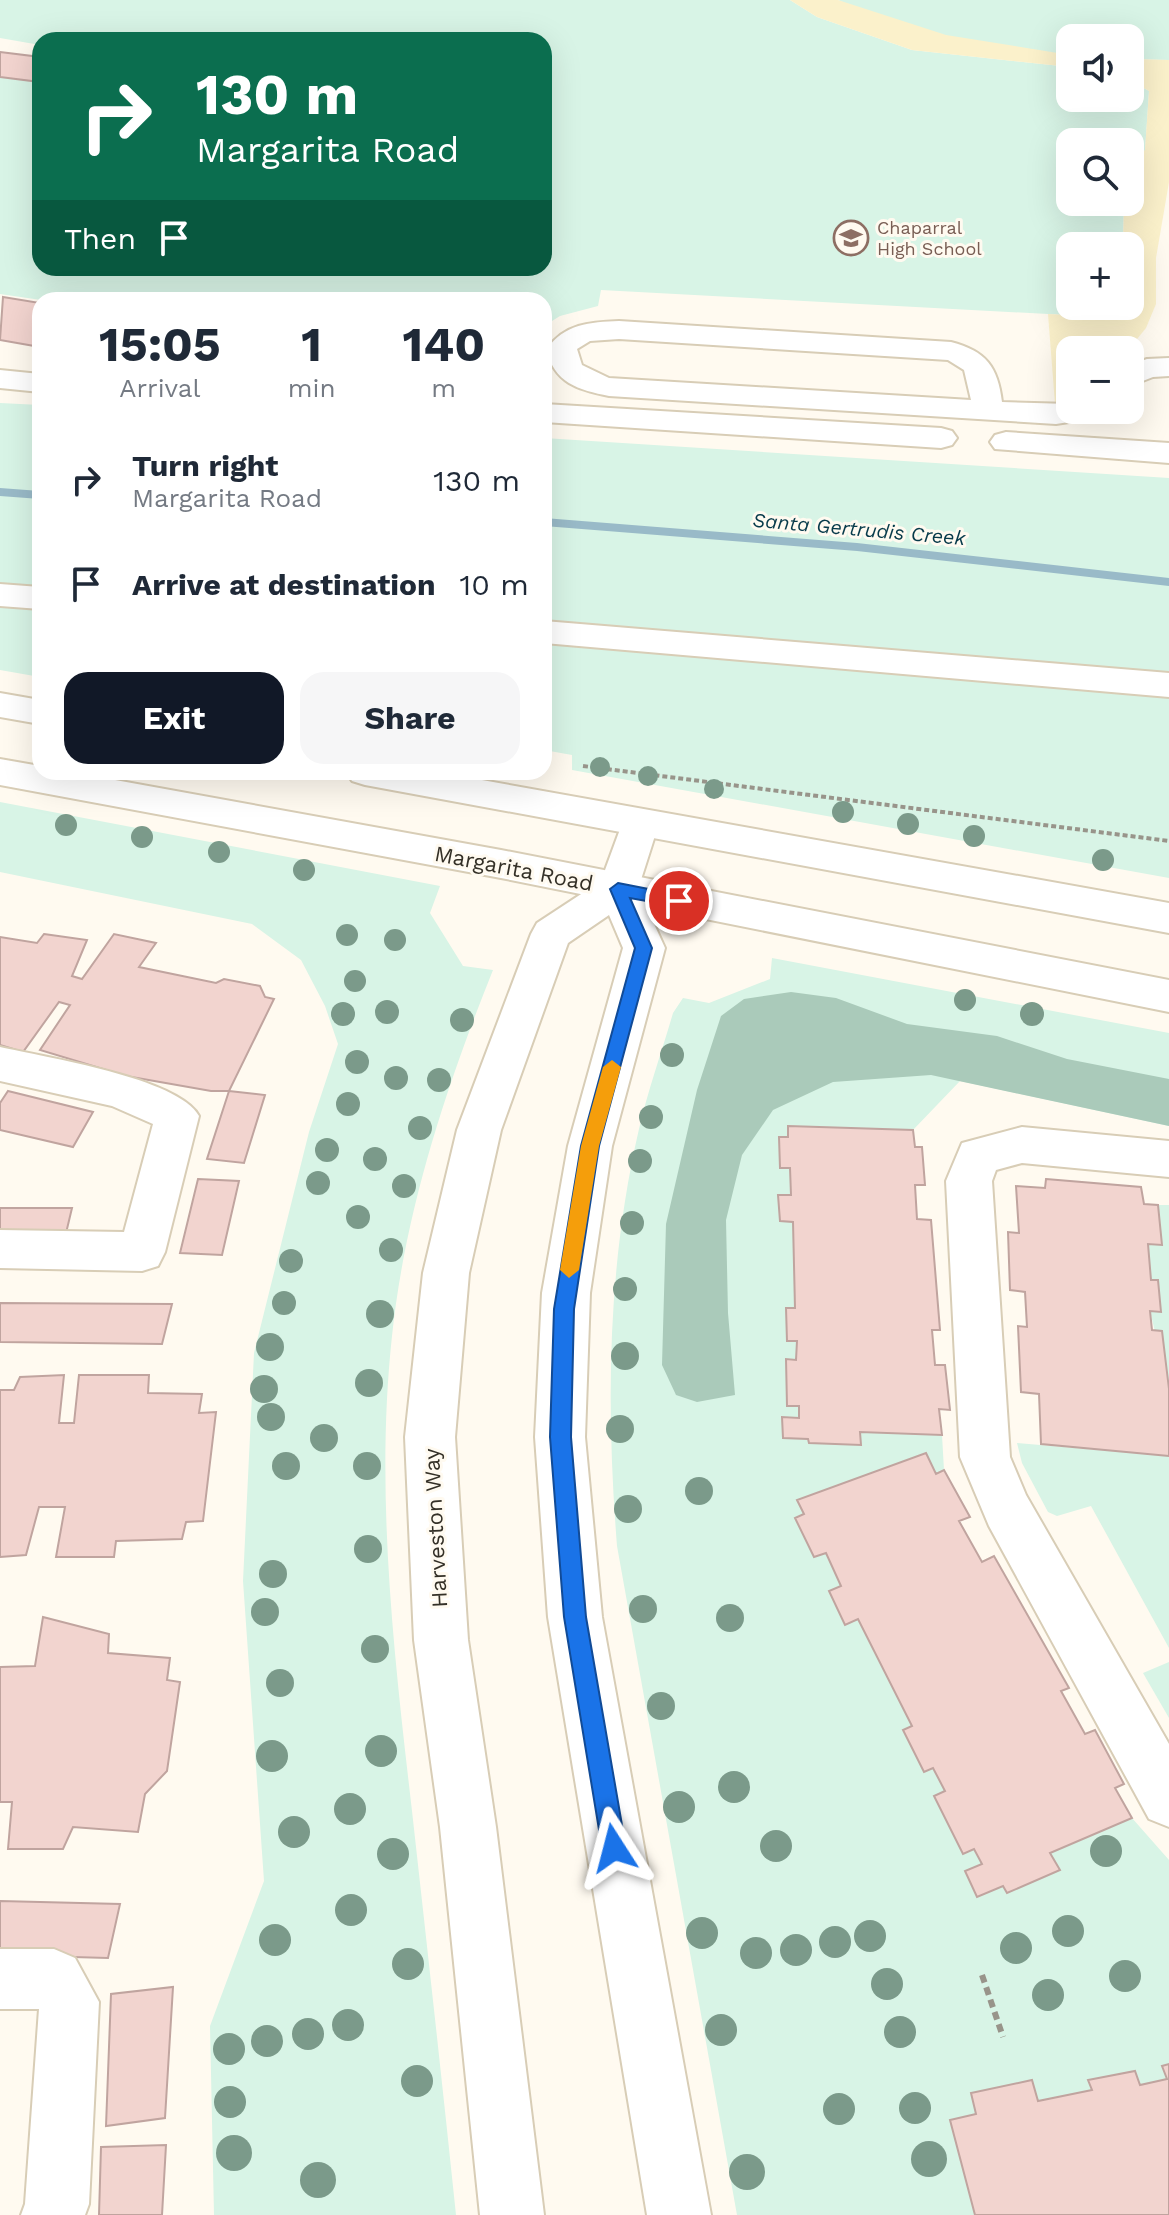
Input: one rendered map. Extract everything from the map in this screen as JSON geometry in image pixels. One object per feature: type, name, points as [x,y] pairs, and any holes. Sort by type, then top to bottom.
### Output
[{"type":"street","points":[[988,411],[981,369],[975,360],[951,351],[619,330],[582,333],[568,339],[562,349],[568,369],[580,381],[609,387],[988,411],[1056,415]]},
{"type":"street","points":[[1144,370],[1169,367]]},
{"type":"street","points":[[0,379],[32,382]]},
{"type":"street","points":[[552,414],[1169,453]]},
{"type":"street","points":[[0,595],[32,597]]},
{"type":"street","points":[[552,633],[1169,685]]},
{"type":"street","points":[[0,705],[32,711]]},
{"type":"street","name":"Margarita Road","points":[[0,772],[32,778]]},
{"type":"street","name":"Margarita Road","points":[[42,780],[1169,996]]},
{"type":"street","points":[[408,780],[1169,918]]},
{"type":"street","points":[[640,823],[618,889],[644,948],[588,1161],[565,1301],[560,1437],[575,1617],[679,2215]]},
{"type":"street","name":"Harveston Way","points":[[512,2215],[468,1827],[441,1640],[430,1437],[446,1273],[479,1130],[551,934],[618,889]]},
{"type":"street","points":[[0,1064],[121,1091],[177,1116],[142,1252],[0,1249]]},
{"type":"street","points":[[1169,1159],[1022,1145],[978,1156],[969,1181],[985,1457],[1014,1522],[1169,1799]]},
{"type":"street","points":[[0,1979],[54,1979],[69,2002],[57,2204],[53,2215]]},
{"type":"path","points":[[569,764],[1169,841]]},
{"type":"path","points":[[982,1975],[1003,2037]]},
{"type":"green space","points":[[0,0],[790,0],[817,17],[912,50],[1056,65],[1056,112],[1144,112],[1144,88],[1149,91],[1145,151],[1144,128],[1056,128],[1056,216],[1124,216],[1123,232],[1056,232],[1056,314],[601,290],[598,306],[552,321],[552,292],[32,292],[32,299],[0,294],[0,77],[32,81],[32,276],[552,276],[552,32],[32,32],[32,44],[0,38]]},
{"type":"green space","points":[[838,0],[1169,0],[1169,60],[1144,59],[1144,24],[1056,24],[1056,53],[952,37],[865,12]]},
{"type":"green space","points":[[0,403],[32,405],[32,676],[0,670]]},
{"type":"green space","points":[[552,439],[1169,478],[1169,878],[572,770],[572,755],[552,751]]},
{"type":"green space","points":[[0,802],[440,886],[430,913],[463,966],[493,970],[459,1059],[417,1196],[392,1336],[385,1455],[393,1634],[456,2215],[214,2215],[210,2026],[264,1881],[243,1581],[254,1353],[309,1132],[338,1044],[325,1006],[301,960],[252,924],[0,872]]},
{"type":"green space","points":[[772,958],[1169,1033],[1169,1126],[960,1081],[913,1130],[788,1126],[788,1137],[779,1137],[780,1168],[790,1168],[791,1195],[778,1195],[780,1221],[793,1222],[795,1308],[786,1308],[788,1341],[797,1341],[796,1360],[786,1360],[787,1405],[799,1406],[799,1418],[782,1417],[810,1443],[860,1445],[860,1432],[942,1435],[944,1470],[936,1474],[925,1453],[798,1500],[804,1514],[795,1518],[814,1557],[826,1553],[841,1586],[829,1591],[858,1619],[912,1726],[903,1730],[933,1768],[945,1791],[934,1796],[963,1854],[974,1849],[982,1864],[978,1897],[1003,1886],[1050,1853],[1132,1818],[1169,1860],[1169,2064],[1162,2066],[1167,2079],[1140,2085],[1134,2071],[1089,2080],[1092,2090],[1038,2101],[1032,2081],[976,2114],[950,2120],[975,2215],[737,2215],[617,1546],[611,1441],[615,1285],[628,1181],[643,1114],[673,1013],[683,998],[709,1003],[770,979]]},
{"type":"green space","points":[[791,992],[836,998],[907,1024],[997,1036],[1067,1059],[1169,1079],[1169,1126],[931,1075],[833,1082],[773,1110],[742,1155],[726,1220],[728,1313],[735,1395],[697,1402],[676,1395],[662,1365],[666,1224],[697,1090],[721,1016],[744,999]]},
{"type":"green space","points":[[1158,1205],[1169,1205],[1169,1389],[1150,1311],[1161,1311],[1158,1280],[1151,1280],[1148,1244]]},
{"type":"green space","points":[[1017,1443],[1169,1456],[1169,1648],[1091,1506],[1057,1516],[1048,1512],[1022,1463]]},
{"type":"green space","points":[[1169,1662],[1169,1718],[1143,1673]]},
{"type":"sand","points":[[790,0],[838,0],[946,35],[1056,53],[1056,65],[912,50],[817,17]]},
{"type":"sand","points":[[1144,59],[1169,60],[1169,182],[1156,258],[1156,304],[1139,336],[1056,336],[1055,404],[1048,314],[1056,314],[1056,320],[1144,320],[1144,232],[1123,232],[1124,216],[1144,216],[1144,151],[1149,91],[1144,88]]},
{"type":"building","points":[[0,52],[32,56],[32,81],[0,77]]},
{"type":"building","points":[[3,297],[32,302],[32,346],[0,340]]},
{"type":"building","points":[[44,934],[87,940],[72,976],[82,979],[114,934],[156,943],[139,967],[216,983],[224,979],[260,986],[265,997],[274,999],[229,1091],[211,1091],[126,1076],[40,1050],[70,1005],[59,1002],[23,1052],[0,1045],[0,937],[37,943]]},
{"type":"building","points":[[8,1091],[93,1112],[73,1147],[0,1130],[0,1103]]},
{"type":"building","points":[[229,1091],[265,1095],[244,1163],[207,1159]]},
{"type":"building","points":[[788,1126],[913,1130],[915,1147],[922,1147],[925,1185],[915,1185],[917,1219],[931,1220],[940,1330],[932,1330],[935,1365],[945,1365],[950,1410],[939,1409],[942,1435],[860,1432],[861,1445],[809,1443],[808,1439],[783,1438],[782,1417],[799,1418],[799,1406],[787,1406],[786,1359],[796,1360],[797,1341],[787,1341],[786,1308],[795,1308],[793,1222],[780,1221],[778,1195],[791,1195],[790,1168],[780,1168],[779,1137],[788,1137]]},
{"type":"building","points":[[198,1179],[239,1181],[222,1255],[180,1253]]},
{"type":"building","points":[[1046,1179],[1141,1187],[1144,1204],[1158,1205],[1162,1245],[1148,1244],[1151,1280],[1158,1280],[1161,1312],[1150,1311],[1152,1330],[1162,1331],[1169,1389],[1169,1456],[1041,1444],[1039,1394],[1021,1392],[1018,1326],[1027,1327],[1025,1292],[1010,1290],[1008,1232],[1019,1233],[1016,1186],[1045,1188]]},
{"type":"building","points":[[0,1208],[72,1208],[62,1250],[0,1247]]},
{"type":"building","points":[[0,1303],[172,1304],[162,1344],[0,1342]]},
{"type":"building","points":[[64,1375],[59,1423],[74,1423],[79,1375],[149,1375],[148,1393],[202,1394],[199,1413],[216,1412],[203,1521],[186,1522],[182,1539],[116,1541],[114,1557],[56,1557],[65,1507],[39,1507],[26,1555],[0,1557],[0,1390],[14,1390],[20,1377]]},
{"type":"building","points":[[926,1453],[936,1474],[944,1470],[970,1517],[959,1521],[982,1562],[994,1556],[1069,1688],[1061,1691],[1085,1734],[1095,1730],[1124,1784],[1115,1788],[1132,1818],[1050,1853],[1060,1870],[1007,1893],[1003,1886],[977,1897],[965,1871],[982,1864],[974,1849],[963,1854],[934,1796],[945,1791],[933,1768],[924,1772],[903,1730],[912,1726],[858,1619],[845,1625],[829,1591],[841,1586],[826,1553],[814,1557],[795,1518],[804,1514],[797,1500]]},
{"type":"building","points":[[43,1617],[109,1634],[108,1653],[170,1658],[167,1680],[180,1682],[167,1771],[145,1794],[138,1832],[73,1827],[63,1849],[8,1849],[12,1802],[0,1802],[0,1667],[35,1666]]},
{"type":"building","points":[[0,1901],[120,1904],[108,1958],[0,1955]]},
{"type":"building","points":[[173,1987],[165,2118],[106,2126],[111,1994]]},
{"type":"building","points":[[1169,2064],[1169,2215],[975,2215],[950,2120],[976,2114],[971,2093],[1032,2080],[1038,2101],[1092,2090],[1088,2080],[1135,2071],[1140,2085],[1167,2079],[1162,2066]]},
{"type":"building","points":[[166,2145],[162,2215],[99,2215],[101,2147]]},
{"type":"waterway","name":"Santa Gertrudis Creek","points":[[0,492],[32,494]]},
{"type":"waterway","name":"Santa Gertrudis Creek","points":[[552,523],[857,547],[1169,582]]},
{"type":"slow traffic","points":[[569,1270],[590,1146],[612,1067]]},
{"type":"place","name":"Chaparral High School","points":[[851,238]]},
{"type":"route","points":[[614,1848],[575,1617],[560,1437],[564,1309],[590,1146],[644,948],[618,889],[679,901]]}]
